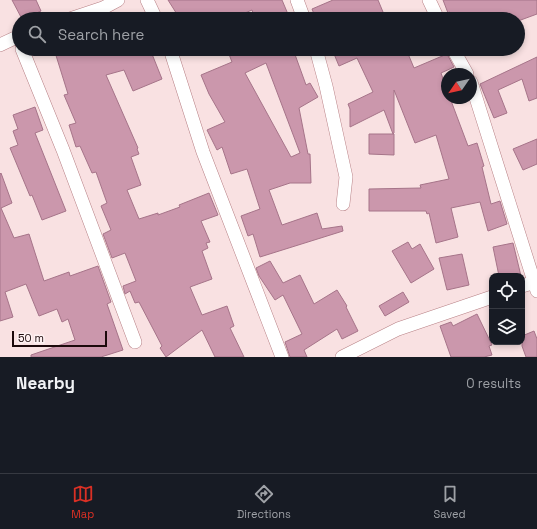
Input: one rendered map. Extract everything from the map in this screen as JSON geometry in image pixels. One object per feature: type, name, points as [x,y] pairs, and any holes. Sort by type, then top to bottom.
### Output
[{"type":"street","points":[[91,12],[103,8],[118,0]]},
{"type":"street","points":[[148,0],[153,12]]},
{"type":"street","points":[[297,0],[301,12]]},
{"type":"street","points":[[429,0],[435,12]]},
{"type":"street","points":[[0,45],[12,42]]},
{"type":"street","points":[[25,56],[63,150],[135,342]]},
{"type":"street","points":[[172,56],[203,152],[282,357]]},
{"type":"street","points":[[318,56],[346,177],[343,204]]},
{"type":"street","points":[[457,56],[464,68]]},
{"type":"street","points":[[477,101],[536,286],[525,286]]},
{"type":"street","points":[[342,357],[398,329],[489,298]]},
{"type":"building","points":[[12,0],[36,0],[41,11],[39,12],[18,12]]},
{"type":"building","points":[[168,0],[282,0],[287,12],[253,12],[252,10],[247,12],[176,12]]},
{"type":"building","points":[[333,0],[378,0],[383,12],[313,12],[312,9]]},
{"type":"building","points":[[443,0],[537,0],[537,14],[525,18],[525,12],[448,12]]},
{"type":"building","points":[[56,56],[153,56],[162,79],[133,91],[124,70],[106,75],[138,148],[139,154],[131,157],[141,185],[127,190],[139,219],[158,213],[158,215],[180,207],[179,205],[209,193],[218,215],[201,221],[210,242],[206,243],[208,248],[202,251],[212,279],[190,287],[202,315],[227,306],[234,326],[230,328],[244,357],[215,357],[202,330],[166,357],[160,348],[162,346],[139,302],[135,303],[130,291],[125,294],[123,286],[136,281],[125,253],[112,258],[103,234],[111,230],[101,206],[107,203],[96,172],[92,173],[80,146],[76,147],[69,125],[76,123],[64,95],[68,94]]},
{"type":"building","points":[[230,56],[296,56],[306,85],[310,83],[318,97],[299,108],[308,154],[310,154],[311,183],[290,183],[269,190],[282,225],[317,213],[322,229],[342,226],[343,231],[260,257],[253,234],[248,236],[241,216],[260,209],[247,169],[231,174],[222,147],[217,150],[207,130],[225,122],[209,94],[201,75],[232,62]],"holes":[[[266,63],[300,153],[291,157],[245,73]]]},
{"type":"building","points":[[335,56],[409,56],[414,68],[442,56],[448,56],[454,67],[441,68],[441,104],[452,104],[468,146],[477,143],[484,166],[482,167],[491,204],[500,201],[507,224],[488,231],[480,202],[451,208],[458,237],[436,243],[429,213],[427,214],[426,211],[369,211],[369,189],[421,188],[420,185],[449,179],[436,135],[415,143],[394,90],[393,134],[384,110],[350,127],[350,109],[348,104],[373,92],[357,58],[339,66]]},
{"type":"building","points":[[537,57],[537,98],[529,101],[522,79],[498,90],[507,113],[494,118],[480,84]]},
{"type":"building","points":[[35,107],[43,130],[35,133],[66,211],[42,220],[32,195],[30,196],[10,148],[18,145],[13,131],[18,129],[13,115]]},
{"type":"building","points":[[369,134],[394,134],[394,155],[369,154]]},
{"type":"building","points":[[537,139],[537,164],[523,170],[513,149]]},
{"type":"building","points":[[1,173],[12,203],[1,208],[14,238],[29,234],[44,281],[69,272],[70,276],[98,266],[111,302],[107,304],[123,350],[101,357],[31,357],[31,355],[75,340],[68,319],[62,322],[57,309],[39,316],[26,284],[5,292],[13,317],[0,321]]},
{"type":"building","points":[[408,242],[412,249],[420,244],[434,269],[411,283],[392,251]]},
{"type":"building","points":[[513,243],[520,273],[498,273],[493,247]]},
{"type":"building","points":[[462,254],[469,285],[447,290],[439,258]]},
{"type":"building","points":[[270,261],[283,283],[300,275],[314,304],[337,290],[347,306],[346,307],[358,331],[342,339],[337,329],[304,350],[307,357],[290,357],[285,342],[302,334],[283,295],[275,300],[259,276],[256,268]]},
{"type":"building","points":[[403,292],[409,302],[385,316],[379,306]]},
{"type":"building","points":[[477,314],[489,339],[489,345],[492,345],[489,346],[492,355],[484,357],[451,357],[440,326],[451,322],[453,326]]},
{"type":"building","points":[[534,331],[537,339],[537,357],[526,357],[522,346],[525,345],[525,335]]}]
